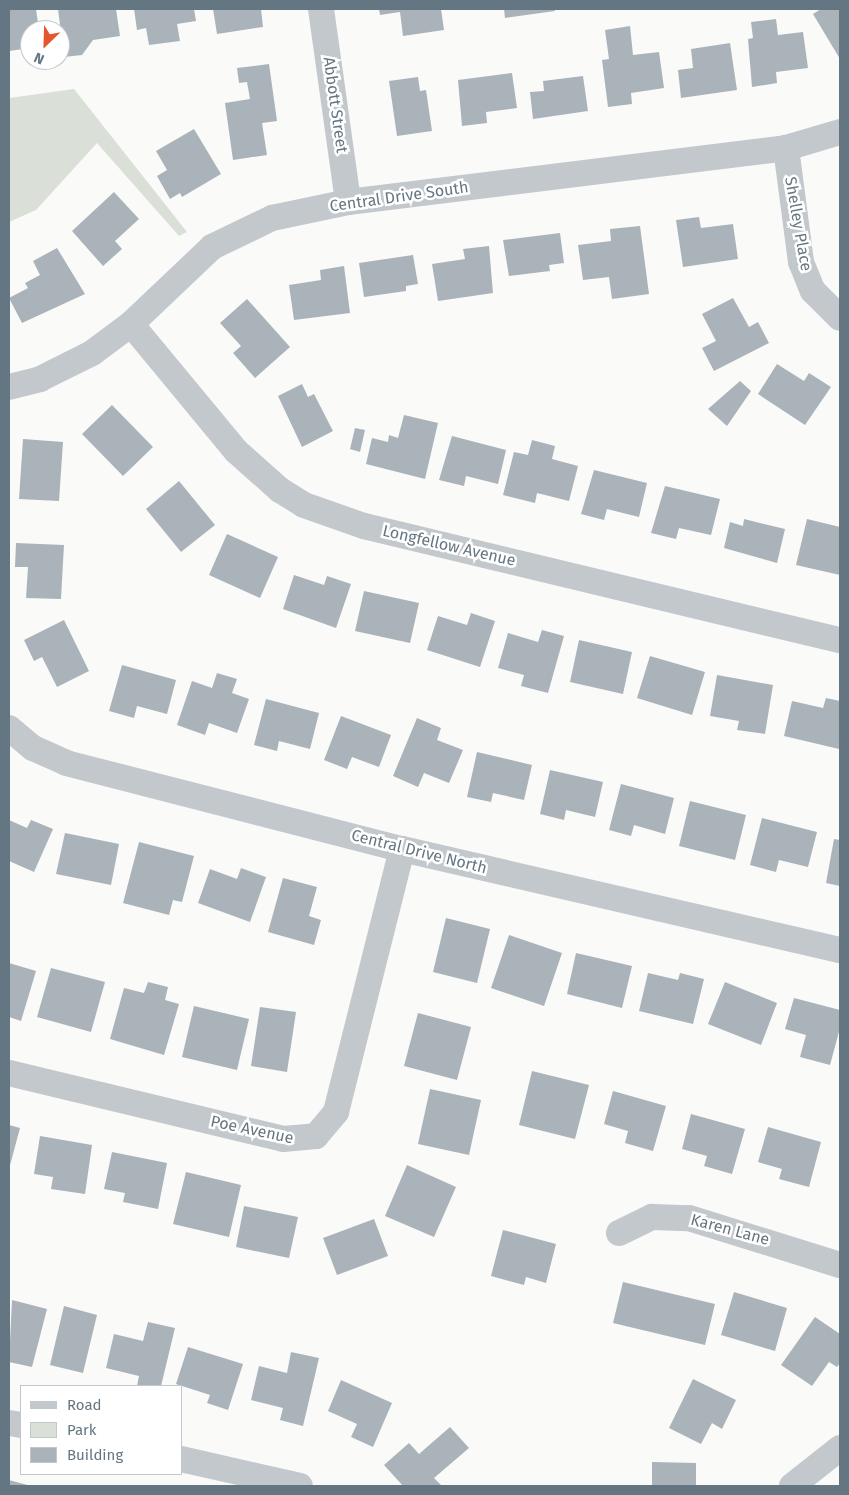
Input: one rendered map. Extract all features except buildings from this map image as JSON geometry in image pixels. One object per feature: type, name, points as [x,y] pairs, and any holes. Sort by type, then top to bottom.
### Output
[{"type":"street","name":"Abbott Street","points":[[321,9],[348,202]]},
{"type":"street","name":"Central Drive South","points":[[9,388],[68,367],[131,324],[184,270],[231,236],[272,218],[348,202],[786,148],[840,132]]},
{"type":"street","name":"Shelley Place","points":[[786,148],[801,262],[813,291],[840,318]]},
{"type":"street","name":"Longfellow Avenue","points":[[131,324],[236,451],[280,490],[304,505],[364,526],[840,640]]},
{"type":"street","name":"Central Drive North","points":[[9,728],[34,748],[66,763],[402,849],[840,950]]},
{"type":"street","name":"Poe Avenue","points":[[9,1073],[269,1136],[294,1141],[316,1136],[336,1112],[402,849]]},
{"type":"street","name":"Karen Lane","points":[[619,1233],[652,1217],[688,1218],[840,1265]]},
{"type":"street","points":[[792,1486],[840,1448]]},
{"type":"street","points":[[182,1459],[300,1486]]},
{"type":"green space","points":[[74,89],[187,232],[179,236],[97,143],[36,210],[9,222],[9,98]]}]
